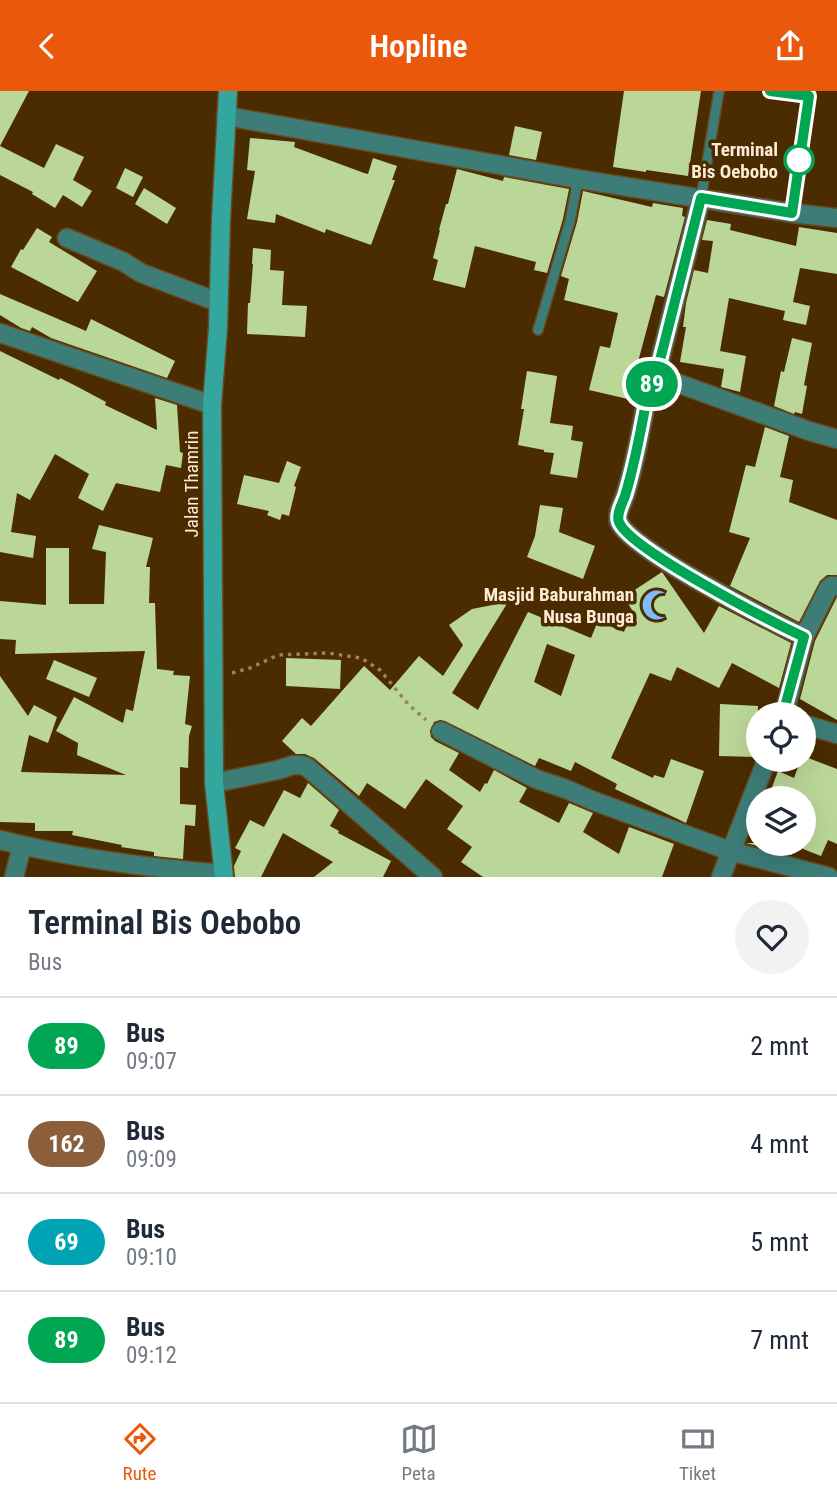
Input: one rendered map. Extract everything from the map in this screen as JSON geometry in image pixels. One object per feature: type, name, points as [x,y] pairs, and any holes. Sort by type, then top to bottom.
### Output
[{"type":"main road","name":"Jalan Thamrin","points":[[224,875],[214,783],[212,405],[228,91]]},
{"type":"street","points":[[226,116],[578,179],[837,218]]},
{"type":"street","points":[[701,198],[655,380],[647,397],[618,519],[641,545],[752,612],[804,637]]},
{"type":"street","points":[[67,238],[124,262],[141,273],[218,302]]},
{"type":"street","points":[[0,333],[212,405]]},
{"type":"street","points":[[655,380],[677,383],[837,439]]},
{"type":"street","points":[[786,702],[804,637],[828,589],[837,586]]},
{"type":"street","points":[[816,728],[837,734]]},
{"type":"street","points":[[441,731],[536,779],[591,800],[730,851],[830,877]]},
{"type":"street","points":[[214,783],[293,765],[307,767],[433,877]]},
{"type":"street","points":[[721,877],[762,772]]},
{"type":"street","points":[[0,840],[116,862],[224,875]]},
{"type":"street","points":[[14,877],[22,846]]},
{"type":"lane","points":[[701,198],[719,91]]},
{"type":"lane","points":[[770,91],[809,94],[792,213]]},
{"type":"lane","points":[[538,330],[570,221],[578,179]]},
{"type":"path","points":[[213,674],[223,676],[250,668],[278,655],[328,653],[361,658],[380,670],[408,704],[441,731]]},
{"type":"building","points":[[0,91],[29,91],[0,146]]},
{"type":"building","points":[[624,91],[701,91],[688,176],[613,167]]},
{"type":"building","points":[[515,126],[542,132],[536,160],[509,155]]},
{"type":"building","points":[[250,138],[295,142],[294,147],[368,174],[373,158],[397,166],[392,180],[395,180],[371,245],[326,229],[325,233],[276,214],[275,223],[247,219],[255,171],[247,170]]},
{"type":"building","points":[[56,144],[84,157],[73,180],[92,191],[82,207],[63,195],[55,208],[32,194],[33,192],[0,175],[0,146],[44,168]]},
{"type":"building","points":[[125,168],[143,177],[133,197],[116,188]]},
{"type":"building","points":[[457,169],[503,181],[504,177],[569,189],[547,273],[534,270],[536,262],[475,246],[465,288],[433,280],[438,260],[433,258],[439,230]]},
{"type":"building","points":[[144,188],[176,208],[167,224],[135,204]]},
{"type":"building","points":[[583,191],[652,207],[653,203],[683,208],[682,216],[685,217],[664,297],[656,295],[628,399],[589,390],[600,346],[610,348],[618,313],[564,300],[569,279],[561,276]]},
{"type":"building","points":[[707,220],[731,224],[730,230],[796,246],[799,227],[837,233],[837,274],[800,268],[793,302],[810,306],[806,325],[783,320],[785,311],[729,298],[720,351],[746,356],[740,392],[721,387],[724,369],[680,362],[686,327],[683,327],[686,303],[694,270],[708,273],[713,241],[702,240]]},
{"type":"building","points":[[37,228],[52,237],[49,242],[97,271],[78,302],[11,267]]},
{"type":"building","points":[[253,248],[271,250],[270,270],[284,271],[282,305],[307,306],[305,337],[247,334]]},
{"type":"building","points":[[0,294],[86,331],[91,319],[175,361],[167,378],[51,338],[32,327],[30,331],[21,328],[0,315]]},
{"type":"building","points":[[792,338],[812,343],[802,414],[794,414],[774,406],[781,371],[784,372]]},
{"type":"building","points":[[0,351],[76,386],[106,402],[105,405],[157,430],[155,398],[177,405],[180,452],[183,453],[181,468],[166,465],[160,492],[116,483],[103,511],[78,498],[89,474],[55,454],[30,500],[17,493],[11,532],[36,536],[33,558],[0,552]]},
{"type":"building","points":[[527,371],[557,376],[550,423],[573,426],[571,440],[583,442],[577,478],[550,474],[554,453],[518,445]]},
{"type":"building","points":[[765,427],[789,436],[780,477],[793,480],[789,502],[837,520],[837,575],[827,575],[820,581],[799,622],[730,586],[750,538],[729,532],[746,465],[755,467]]},
{"type":"building","points":[[287,461],[301,467],[294,486],[296,487],[289,516],[282,514],[280,520],[267,515],[269,511],[237,504],[244,475],[279,483]]},
{"type":"building","points":[[540,505],[563,508],[559,532],[595,546],[583,579],[527,557],[535,536]]},
{"type":"building","points":[[99,525],[153,538],[146,567],[150,567],[149,603],[155,603],[157,669],[174,671],[173,675],[190,676],[185,724],[192,726],[188,768],[180,767],[180,804],[196,805],[195,826],[185,825],[183,859],[154,856],[154,852],[72,835],[73,831],[35,831],[35,823],[0,822],[0,676],[28,716],[34,705],[57,717],[48,743],[29,735],[21,772],[126,775],[77,755],[78,743],[56,731],[74,697],[123,723],[126,709],[133,711],[145,651],[15,654],[16,640],[0,639],[0,601],[46,605],[46,548],[69,548],[69,604],[104,604],[106,552],[92,549]]},
{"type":"building","points":[[662,572],[704,633],[719,606],[791,643],[779,688],[732,663],[719,688],[677,667],[671,681],[650,673],[611,758],[653,778],[654,775],[664,778],[671,759],[704,771],[686,823],[615,789],[617,784],[575,762],[571,771],[539,758],[535,766],[445,721],[434,722],[430,731],[435,741],[459,753],[449,770],[480,792],[494,770],[527,788],[519,802],[559,823],[569,803],[593,813],[583,832],[619,854],[629,827],[674,844],[662,877],[483,877],[461,862],[472,847],[447,829],[463,806],[426,779],[405,809],[367,783],[359,796],[314,758],[296,754],[282,741],[302,718],[311,726],[364,666],[390,690],[419,656],[443,676],[463,645],[449,625],[472,609],[508,602],[452,693],[478,710],[528,612],[591,638],[598,621],[624,632],[632,610],[624,597]],"holes":[[[547,644],[575,655],[561,696],[534,682]]]},
{"type":"building","points":[[837,597],[837,720],[816,708],[816,702],[800,699],[815,641]]},
{"type":"building","points":[[286,658],[341,660],[340,689],[286,686]]},
{"type":"building","points":[[54,660],[97,678],[89,697],[46,679]]},
{"type":"building","points":[[720,704],[746,705],[746,757],[719,756]]},
{"type":"building","points":[[816,761],[837,769],[837,844],[828,840],[821,856],[816,854],[816,786],[772,786],[778,772],[794,778],[796,772],[816,772]]},
{"type":"building","points":[[308,783],[339,810],[330,826],[391,861],[383,877],[314,877],[333,862],[283,833],[261,877],[235,877],[234,866],[241,851],[235,848],[250,820],[264,827],[284,790],[300,798]]},
{"type":"bus line","name":"89","points":[[770,91],[809,96],[792,213],[701,198],[655,380],[647,397],[618,519],[641,545],[752,612],[804,637],[786,702]]},
{"type":"place","name":"Terminal Bis Oebobo","points":[[799,160]]},
{"type":"place","name":"Masjid Baburahman Nusa Bunga","points":[[657,605]]}]
